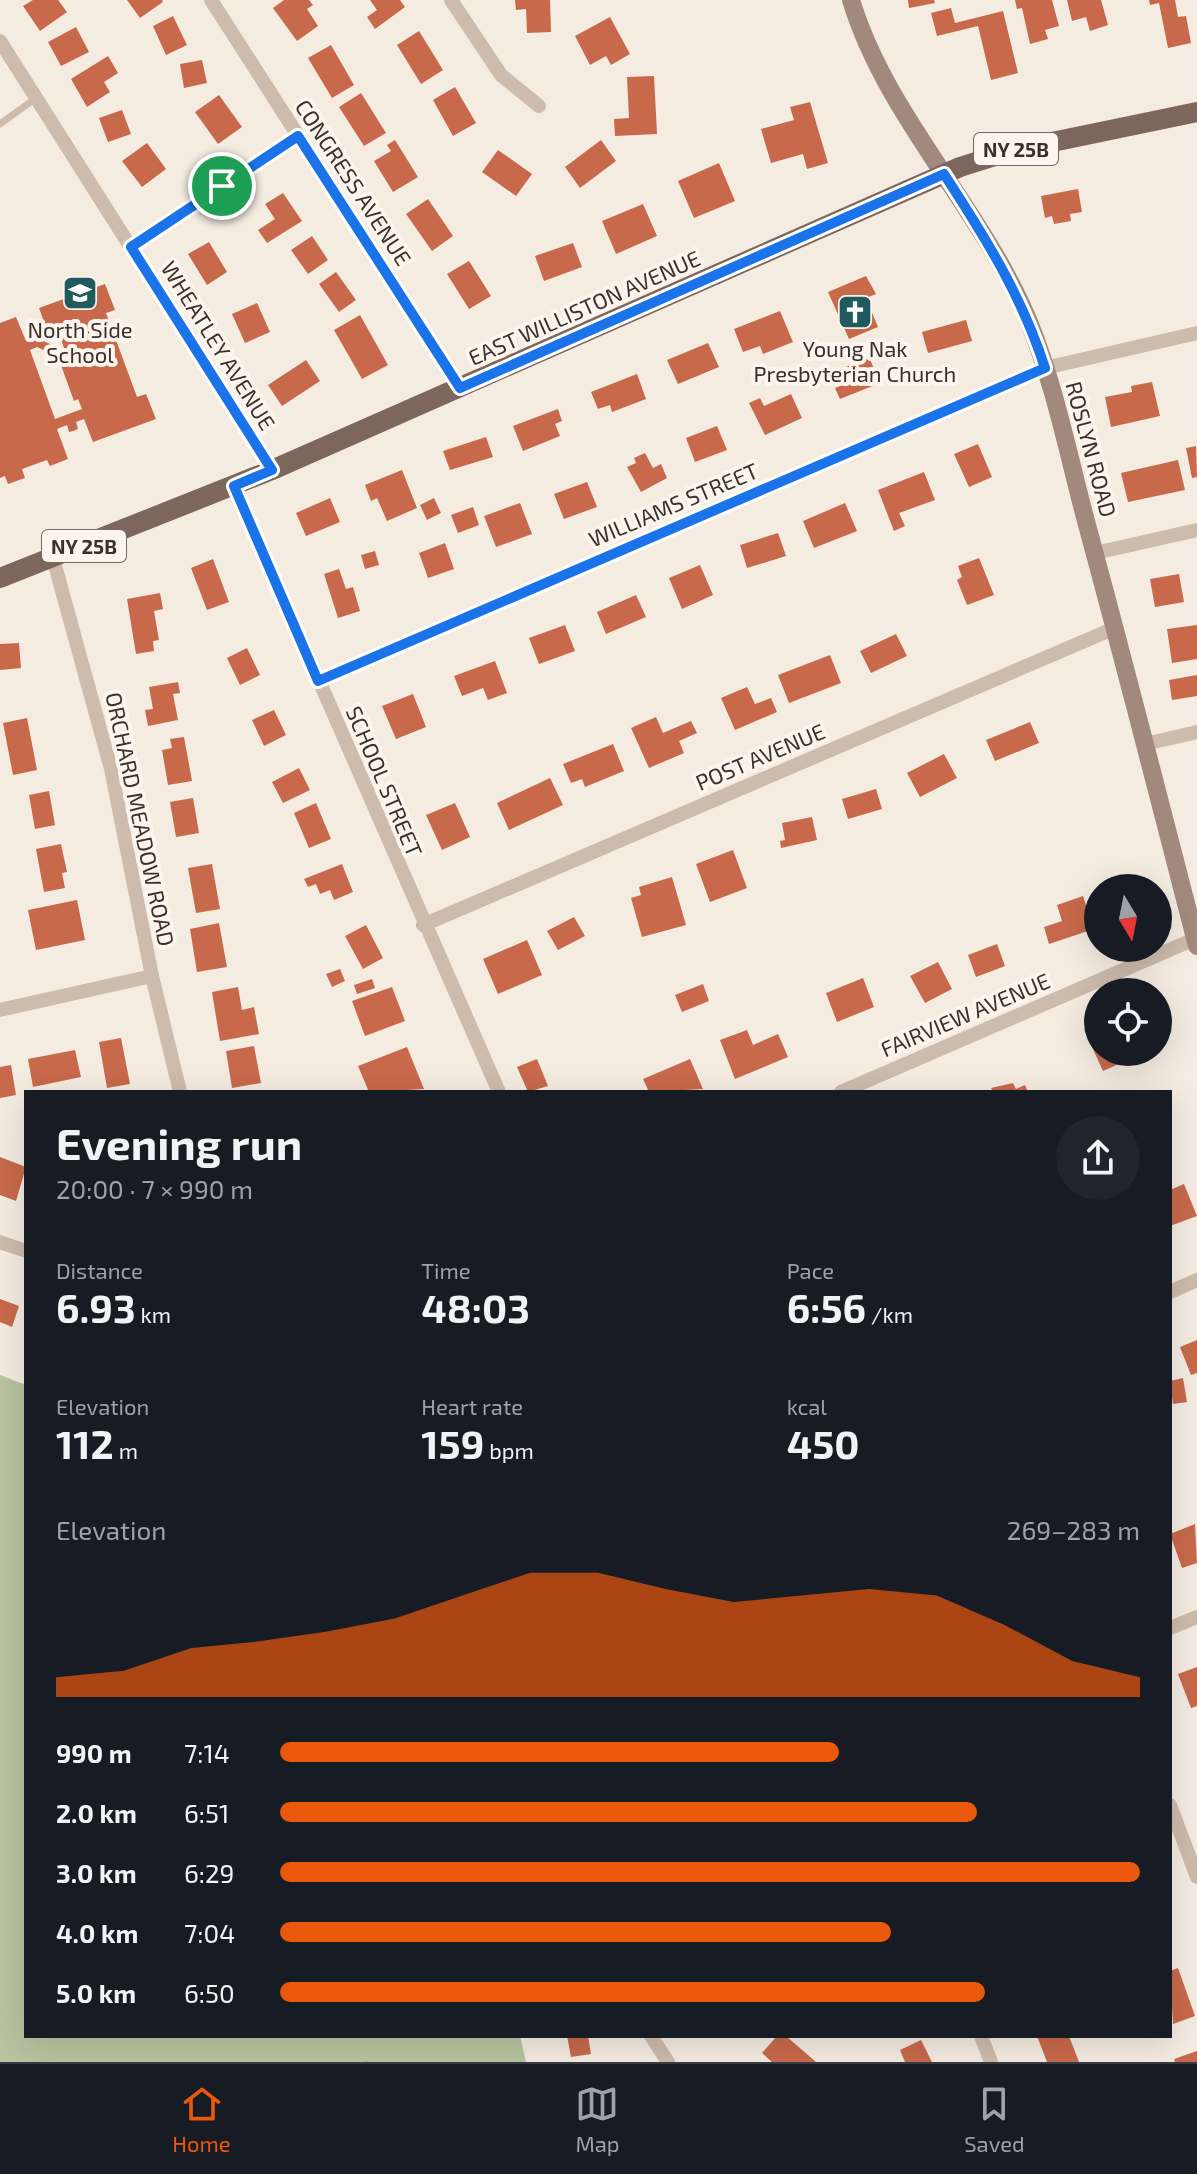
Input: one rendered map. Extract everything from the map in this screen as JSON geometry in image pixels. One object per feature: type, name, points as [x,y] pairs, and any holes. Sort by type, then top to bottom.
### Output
[{"type":"main road","name":"ROSLYN ROAD","points":[[851,0],[882,71],[1002,265],[1027,317],[1045,368],[1196,941]]},
{"type":"main road","name":"EAST WILLISTON AVENUE","points":[[0,578],[272,470],[944,174],[1005,152],[1197,112]]},
{"type":"street","name":"CONGRESS AVENUE","points":[[211,0],[460,388]]},
{"type":"street","points":[[451,0],[501,75],[539,106]]},
{"type":"street","name":"WHEATLEY AVENUE","points":[[0,41],[272,470]]},
{"type":"street","points":[[131,247],[298,136]]},
{"type":"street","name":"WILLIAMS STREET","points":[[318,681],[1045,368],[1197,333]]},
{"type":"street","name":"SCHOOL STREET","points":[[234,486],[423,925],[498,1090]]},
{"type":"street","points":[[1095,553],[1197,530]]},
{"type":"street","name":"ORCHARD MEADOW ROAD","points":[[53,558],[111,769],[152,976],[180,1090]]},
{"type":"street","name":"POST AVENUE","points":[[423,925],[1115,628]]},
{"type":"street","points":[[1145,744],[1197,732]]},
{"type":"street","name":"FAIRVIEW AVENUE","points":[[846,1090],[1196,941]]},
{"type":"street","points":[[0,1010],[152,976]]},
{"type":"street","points":[[0,1242],[24,1250]]},
{"type":"street","points":[[1172,1291],[1197,1280]]},
{"type":"street","points":[[1172,1627],[1197,1617]]},
{"type":"street","points":[[1172,1810],[1197,1877]]},
{"type":"street","points":[[652,2038],[668,2062]]},
{"type":"street","points":[[982,2038],[991,2062]]},
{"type":"lane","points":[[0,124],[36,98]]},
{"type":"green space","points":[[0,1375],[24,1384],[24,2038],[520,2038],[526,2062],[0,2062]]},
{"type":"building","points":[[33,0],[58,0],[67,12],[40,31],[23,6]]},
{"type":"building","points":[[127,0],[162,0],[163,2],[140,18]]},
{"type":"building","points":[[284,0],[309,0],[313,5],[307,9],[318,26],[297,41],[273,8]]},
{"type":"building","points":[[370,0],[400,0],[405,7],[375,29],[367,17],[377,10]]},
{"type":"building","points":[[515,0],[550,0],[551,32],[527,33],[526,9],[516,10]]},
{"type":"building","points":[[908,0],[934,0],[935,3],[909,8]]},
{"type":"building","points":[[1015,0],[1052,0],[1059,26],[1045,30],[1048,39],[1030,44],[1022,8],[1017,9]]},
{"type":"building","points":[[1067,0],[1101,0],[1108,25],[1090,31],[1086,17],[1072,21]]},
{"type":"building","points":[[1149,0],[1175,0],[1178,17],[1186,16],[1191,43],[1168,48],[1159,3],[1150,5]]},
{"type":"building","points":[[951,8],[955,23],[1003,11],[1018,73],[991,80],[978,26],[937,36],[931,13]]},
{"type":"building","points":[[173,16],[187,45],[166,55],[153,26]]},
{"type":"building","points":[[610,17],[630,54],[611,65],[606,56],[590,65],[575,36]]},
{"type":"building","points":[[76,27],[89,52],[61,66],[48,42]]},
{"type":"building","points":[[419,31],[443,70],[421,84],[397,45]]},
{"type":"building","points":[[331,45],[354,85],[332,98],[308,58]]},
{"type":"building","points":[[108,56],[118,73],[104,82],[110,92],[87,107],[71,79]]},
{"type":"building","points":[[202,60],[207,83],[184,88],[180,64]]},
{"type":"building","points":[[654,76],[657,134],[615,136],[614,119],[629,118],[627,77]]},
{"type":"building","points":[[455,87],[476,123],[453,136],[433,100]]},
{"type":"building","points":[[361,93],[386,133],[364,146],[339,107]]},
{"type":"building","points":[[219,95],[242,127],[218,144],[195,112]]},
{"type":"building","points":[[810,102],[828,163],[807,169],[803,154],[771,163],[761,129],[794,120],[790,107]]},
{"type":"building","points":[[122,110],[131,134],[108,142],[99,118]]},
{"type":"building","points":[[395,140],[418,177],[393,192],[374,161],[391,151],[387,145]]},
{"type":"building","points":[[601,140],[616,161],[580,188],[565,167]]},
{"type":"building","points":[[147,143],[166,169],[142,187],[122,161]]},
{"type":"building","points":[[498,150],[532,174],[516,196],[482,172]]},
{"type":"building","points":[[719,163],[735,201],[694,218],[678,181]]},
{"type":"building","points":[[1078,189],[1082,212],[1070,214],[1071,221],[1054,224],[1052,216],[1045,218],[1041,196]]},
{"type":"building","points":[[283,193],[302,221],[267,243],[258,230],[275,219],[265,204]]},
{"type":"building","points":[[428,199],[453,236],[432,251],[406,214]]},
{"type":"building","points":[[643,204],[657,236],[616,254],[602,221]]},
{"type":"building","points":[[312,236],[328,260],[308,274],[291,250]]},
{"type":"building","points":[[209,242],[227,272],[207,285],[188,254]]},
{"type":"building","points":[[573,243],[582,267],[544,281],[535,256]]},
{"type":"building","points":[[469,261],[491,296],[469,309],[447,274]]},
{"type":"building","points":[[336,272],[356,300],[339,312],[319,284]]},
{"type":"building","name":"Young Nak Presbyterian Church","points":[[866,276],[876,294],[866,298],[878,327],[849,339],[828,292]]},
{"type":"building","points":[[105,284],[115,310],[106,313],[137,397],[146,394],[156,419],[93,442],[84,419],[76,422],[78,429],[73,431],[69,432],[67,425],[57,429],[68,459],[50,466],[47,460],[22,469],[25,478],[8,484],[5,476],[0,478],[0,323],[16,317],[26,341],[35,337],[65,351],[58,330],[48,333],[39,308]],"holes":[[[37,347],[58,357],[74,401],[78,399],[82,409],[55,419],[30,350]]]},
{"type":"building","points":[[257,303],[270,332],[245,343],[232,314]]},
{"type":"building","points":[[780,311],[793,342],[763,354],[760,346],[743,352],[734,329]]},
{"type":"building","points":[[360,315],[388,365],[362,379],[334,330]]},
{"type":"building","points":[[966,320],[972,341],[928,353],[922,332]]},
{"type":"building","points":[[708,343],[719,367],[678,384],[667,360]]},
{"type":"building","points":[[869,357],[880,383],[840,399],[835,388],[845,384],[839,370]]},
{"type":"building","points":[[306,360],[320,381],[282,406],[268,385]]},
{"type":"building","points":[[637,374],[646,399],[612,412],[610,405],[598,409],[591,392]]},
{"type":"building","points":[[1152,382],[1160,416],[1111,427],[1105,397],[1132,392],[1131,386]]},
{"type":"building","points":[[791,394],[802,418],[765,435],[749,403],[760,398],[764,406]]},
{"type":"building","points":[[558,409],[562,421],[555,424],[560,436],[523,451],[513,426]]},
{"type":"building","points":[[717,426],[727,450],[695,462],[686,438]]},
{"type":"building","points":[[486,437],[493,457],[450,470],[443,451]]},
{"type":"building","points":[[978,444],[992,477],[969,487],[954,454]]},
{"type":"building","points":[[1196,446],[1197,477],[1192,478],[1186,448]]},
{"type":"building","points":[[645,453],[653,468],[661,464],[667,478],[641,492],[627,467],[636,463],[634,458]]},
{"type":"building","points":[[1178,460],[1185,490],[1128,502],[1121,473]]},
{"type":"building","points":[[402,470],[417,508],[387,521],[377,498],[371,501],[365,485]]},
{"type":"building","points":[[924,472],[935,500],[899,513],[905,526],[894,531],[878,490]]},
{"type":"building","points":[[587,482],[597,507],[564,519],[554,494]]},
{"type":"building","points":[[330,498],[340,522],[306,536],[296,513]]},
{"type":"building","points":[[434,498],[441,513],[427,520],[420,505]]},
{"type":"building","points":[[520,503],[532,534],[496,547],[484,516]]},
{"type":"building","points":[[845,503],[857,531],[814,548],[803,521]]},
{"type":"building","points":[[473,507],[479,525],[458,533],[451,515]]},
{"type":"building","points":[[778,533],[786,556],[747,568],[740,545]]},
{"type":"building","points":[[445,543],[454,569],[428,578],[419,553]]},
{"type":"building","points":[[375,551],[379,565],[365,569],[361,555]]},
{"type":"building","points":[[979,558],[994,595],[967,605],[957,580],[962,577],[958,566]]},
{"type":"building","points":[[213,559],[229,602],[207,610],[191,568]]},
{"type":"building","points":[[700,565],[713,595],[682,609],[669,578]]},
{"type":"building","points":[[339,569],[346,589],[353,587],[360,611],[338,618],[324,574]]},
{"type":"building","points":[[1179,574],[1184,602],[1155,607],[1150,579]]},
{"type":"building","points":[[160,593],[163,609],[154,611],[159,640],[153,641],[154,651],[136,654],[127,599]]},
{"type":"building","points":[[636,595],[646,617],[606,634],[597,612]]},
{"type":"building","points":[[565,625],[575,651],[539,664],[529,638]]},
{"type":"building","points":[[1197,625],[1197,659],[1172,663],[1167,629]]},
{"type":"building","points":[[896,634],[907,656],[871,673],[860,651]]},
{"type":"building","points":[[19,643],[21,668],[0,670],[0,644]]},
{"type":"building","points":[[247,648],[260,675],[240,685],[227,658]]},
{"type":"building","points":[[830,655],[841,683],[789,703],[778,675]]},
{"type":"building","points":[[495,661],[507,693],[488,700],[483,688],[462,696],[454,676]]},
{"type":"building","points":[[1197,675],[1197,696],[1172,700],[1169,680]]},
{"type":"building","points":[[178,682],[180,693],[173,694],[178,720],[148,726],[145,710],[153,709],[149,687]]},
{"type":"building","points":[[747,687],[755,704],[771,698],[777,712],[735,730],[721,698]]},
{"type":"building","points":[[413,694],[426,727],[396,739],[382,706]]},
{"type":"building","points":[[274,710],[286,735],[264,746],[252,720]]},
{"type":"building","points":[[656,717],[663,733],[691,721],[697,733],[679,741],[684,753],[649,768],[631,728]]},
{"type":"building","points":[[27,718],[37,770],[13,775],[3,723]]},
{"type":"building","points":[[1030,722],[1039,743],[995,761],[986,740]]},
{"type":"building","points":[[184,737],[192,781],[168,785],[162,750],[172,748],[170,739]]},
{"type":"building","points":[[613,744],[624,771],[585,787],[582,779],[571,783],[563,764]]},
{"type":"building","points":[[944,754],[957,778],[920,797],[907,773]]},
{"type":"building","points":[[299,768],[310,790],[283,803],[272,782]]},
{"type":"building","points":[[550,778],[563,805],[509,830],[497,803]]},
{"type":"building","points":[[876,789],[882,809],[848,819],[842,799]]},
{"type":"building","points":[[49,791],[55,825],[35,829],[29,795]]},
{"type":"building","points":[[193,798],[199,833],[176,837],[170,802]]},
{"type":"building","points":[[316,803],[331,839],[309,848],[294,813]]},
{"type":"building","points":[[455,803],[470,837],[442,850],[426,815]]},
{"type":"building","points":[[812,817],[817,840],[781,848],[780,841],[785,840],[782,823]]},
{"type":"building","points":[[61,844],[67,872],[62,873],[65,888],[44,892],[36,849]]},
{"type":"building","points":[[733,850],[747,888],[710,902],[696,864]]},
{"type":"building","points":[[212,864],[220,909],[196,913],[188,868]]},
{"type":"building","points":[[342,864],[353,892],[334,900],[330,890],[320,894],[316,884],[308,887],[304,879]]},
{"type":"building","points":[[672,877],[686,925],[642,937],[631,898],[641,895],[639,887]]},
{"type":"building","points":[[1083,896],[1084,932],[1049,944],[1044,927],[1062,921],[1057,905]]},
{"type":"building","points":[[77,900],[85,940],[36,950],[28,910]]},
{"type":"building","points":[[574,917],[585,936],[558,950],[547,931]]},
{"type":"building","points":[[219,923],[227,967],[197,972],[190,929]]},
{"type":"building","points":[[366,925],[383,958],[363,969],[345,936]]},
{"type":"building","points":[[527,940],[542,975],[498,994],[483,959]]},
{"type":"building","points":[[997,944],[1005,966],[976,977],[968,955]]},
{"type":"building","points":[[938,962],[952,989],[925,1003],[910,976]]},
{"type":"building","points":[[340,969],[345,981],[332,987],[326,974]]},
{"type":"building","points":[[863,978],[874,1007],[837,1022],[826,993]]},
{"type":"building","points":[[372,979],[375,988],[357,994],[354,985]]},
{"type":"building","points":[[703,984],[709,1001],[682,1012],[675,995]]},
{"type":"building","points":[[238,987],[242,1010],[254,1007],[259,1034],[220,1041],[212,992]]},
{"type":"building","points":[[392,987],[405,1021],[365,1036],[352,1001]]},
{"type":"building","points":[[747,1030],[753,1045],[778,1034],[788,1057],[735,1079],[720,1040]]},
{"type":"building","points":[[121,1038],[130,1084],[107,1088],[99,1042]]},
{"type":"building","points":[[254,1046],[261,1083],[232,1088],[226,1051]]},
{"type":"building","points":[[407,1047],[424,1089],[368,1090],[358,1066]]},
{"type":"building","points":[[75,1050],[81,1077],[33,1087],[28,1059]]},
{"type":"building","points":[[537,1059],[548,1086],[527,1090],[517,1067]]},
{"type":"building","points":[[690,1059],[703,1089],[648,1090],[643,1079]]},
{"type":"building","points":[[11,1065],[16,1095],[0,1098],[0,1067]]},
{"type":"building","points":[[1013,1083],[1016,1089],[1025,1085],[1027,1090],[992,1090]]},
{"type":"building","points":[[0,1157],[24,1166],[24,1174],[16,1201],[0,1195]]},
{"type":"building","points":[[1184,1184],[1197,1216],[1172,1225],[1172,1189]]},
{"type":"building","points":[[0,1299],[19,1306],[12,1327],[0,1322]]},
{"type":"building","points":[[1197,1340],[1197,1373],[1191,1375],[1180,1347]]},
{"type":"building","points":[[1183,1378],[1187,1402],[1173,1404],[1172,1381]]},
{"type":"building","points":[[1195,1524],[1197,1563],[1182,1568],[1172,1533]]},
{"type":"building","points":[[1197,1667],[1197,1706],[1191,1708],[1178,1674]]},
{"type":"building","points":[[1178,1968],[1195,2016],[1173,2024],[1172,2006],[1172,1970]]},
{"type":"building","points":[[567,2038],[588,2038],[591,2054],[571,2057]]},
{"type":"building","points":[[775,2038],[788,2038],[816,2062],[772,2062],[762,2053]]},
{"type":"building","points":[[1038,2038],[1070,2038],[1079,2062],[1047,2062]]},
{"type":"building","points":[[921,2040],[932,2062],[905,2062],[900,2050]]},
{"type":"building","points":[[1197,2051],[1197,2062],[1175,2062],[1174,2059]]},
{"type":"place","name":"North Side School","points":[[80,293]]},
{"type":"place","name":"Young Nak Presbyterian Church","points":[[855,312]]},
{"type":"route","points":[[298,136],[460,388],[944,174],[1002,265],[1031,326],[1045,368],[318,681],[234,486],[272,470],[131,247],[222,186],[298,136]]}]
